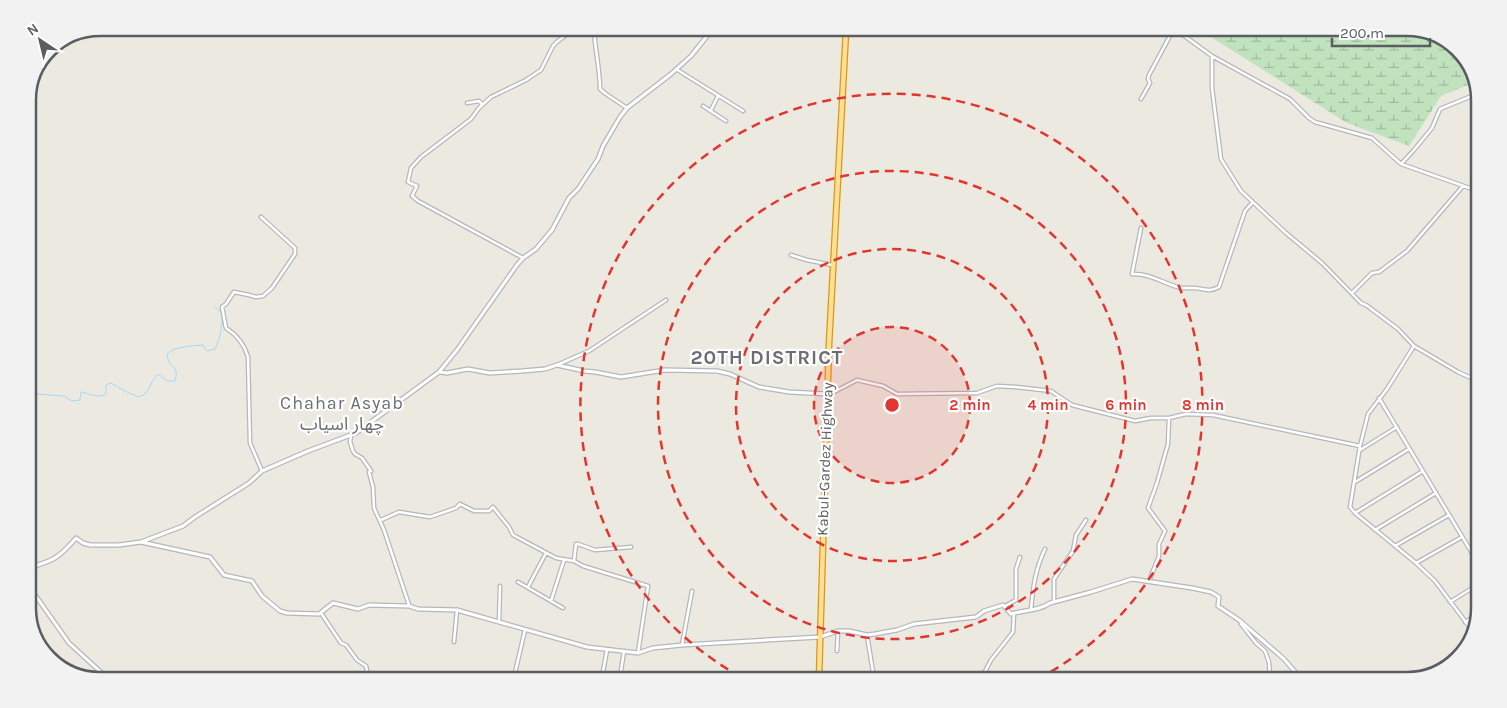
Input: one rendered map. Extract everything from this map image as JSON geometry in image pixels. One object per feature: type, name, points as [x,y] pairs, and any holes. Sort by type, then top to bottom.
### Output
[{"type":"highway","name":"Kabul-Gardez Highway","points":[[819,672],[826,394],[846,36]]},
{"type":"street","points":[[479,108],[497,94],[526,80],[541,70],[553,46],[566,36]]},
{"type":"street","points":[[594,36],[600,70],[600,89],[627,108]]},
{"type":"street","points":[[36,566],[51,561],[63,554],[76,538],[90,545],[119,545],[142,542],[183,526],[249,483],[262,471],[356,432],[439,372],[523,258],[536,249],[552,230],[569,198],[578,189],[595,164],[620,116],[627,108],[691,56],[707,36]]},
{"type":"street","points":[[1141,99],[1150,84],[1149,74],[1170,36]]},
{"type":"street","points":[[1184,36],[1212,56],[1290,99],[1315,122],[1372,138],[1401,164],[1471,189]]},
{"type":"street","points":[[1212,56],[1212,88],[1221,159],[1241,191],[1322,263],[1361,303],[1366,304],[1398,329],[1414,346],[1471,378]]},
{"type":"street","points":[[676,69],[743,111]]},
{"type":"street","points":[[710,110],[718,96]]},
{"type":"street","points":[[1401,164],[1432,128],[1440,108],[1471,96]]},
{"type":"street","points":[[467,103],[479,101],[482,104],[471,120],[421,157],[411,168],[408,182],[417,186],[412,196],[523,258]]},
{"type":"street","points":[[703,106],[726,120]]},
{"type":"street","points":[[1352,293],[1372,273],[1379,272],[1407,251],[1463,186]]},
{"type":"street","points":[[1142,228],[1132,274],[1148,276],[1182,288],[1213,290],[1219,287],[1245,211],[1253,202]]},
{"type":"street","points":[[261,218],[295,248],[295,254],[272,288],[263,296],[256,297],[234,292],[222,307],[226,328],[239,339],[245,347],[248,357],[250,443],[262,471]]},
{"type":"street","points":[[791,254],[807,260],[832,264]]},
{"type":"street","points":[[439,372],[447,373],[468,369],[490,373],[545,369],[589,351],[666,300]]},
{"type":"street","points":[[1414,346],[1387,389],[1368,414],[1350,508],[1435,581],[1468,626]]},
{"type":"street","points":[[557,365],[621,377],[665,370],[717,371],[730,374],[759,387],[789,392],[826,394],[832,393],[857,380],[883,386],[897,394],[977,393],[997,386],[1016,387],[1051,391],[1072,405],[1135,421],[1151,418],[1169,418],[1186,414],[1213,415],[1360,448],[1397,427]]},
{"type":"street","points":[[1379,398],[1471,552]]},
{"type":"street","points":[[1149,581],[1159,556],[1159,544],[1165,531],[1148,508],[1168,444],[1169,418]]},
{"type":"street","points":[[351,435],[350,442],[353,451],[362,458],[371,471],[369,472],[373,486],[374,508],[381,520],[409,606]]},
{"type":"street","points":[[1355,482],[1410,449]]},
{"type":"street","points":[[1355,513],[1423,471]]},
{"type":"street","points":[[1375,530],[1436,493]]},
{"type":"street","points":[[381,520],[399,512],[430,517],[456,508],[460,504],[474,511],[490,510],[493,507],[513,535],[546,553],[556,558],[648,586],[638,653]]},
{"type":"street","points":[[1396,546],[1449,515]]},
{"type":"street","points":[[1054,602],[1054,579],[1072,551],[1076,535],[1086,520]]},
{"type":"street","points":[[1416,563],[1462,537]]},
{"type":"street","points":[[142,542],[210,557],[224,575],[252,581],[262,596],[280,611],[298,614],[321,613],[334,604],[358,609],[370,604],[409,606],[418,609],[457,610],[587,647],[638,653],[652,648],[682,645],[820,637],[838,631],[849,631],[867,635],[897,630],[914,624],[976,617],[1016,600],[1016,569],[1020,557]]},
{"type":"street","points":[[574,562],[576,544],[595,550],[631,547]]},
{"type":"street","points":[[1031,610],[1037,566],[1045,549]]},
{"type":"street","points":[[528,587],[546,553]]},
{"type":"street","points":[[551,601],[564,560]]},
{"type":"street","points":[[1005,606],[1011,614],[1031,610],[1132,579],[1211,592],[1220,597],[1218,606],[1239,620],[1284,659],[1295,672]]},
{"type":"street","points":[[518,582],[563,608]]},
{"type":"street","points":[[499,622],[500,586]]},
{"type":"street","points":[[1450,602],[1471,589]]},
{"type":"street","points":[[682,645],[692,592]]},
{"type":"street","points":[[36,596],[69,643],[101,672]]},
{"type":"street","points":[[454,642],[457,610]]},
{"type":"street","points":[[321,613],[341,643],[346,645],[357,660],[366,666],[367,672]]},
{"type":"street","points":[[985,672],[991,660],[1013,632],[1014,613]]},
{"type":"street","points":[[1465,622],[1470,619]]},
{"type":"street","points":[[1239,620],[1256,643],[1265,651],[1269,662],[1270,672]]},
{"type":"street","points":[[515,672],[525,630]]},
{"type":"street","points":[[837,650],[838,631]]},
{"type":"street","points":[[867,635],[873,672]]},
{"type":"street","points":[[603,672],[607,650]]},
{"type":"street","points":[[621,672],[624,652]]},
{"type":"green space","points":[[1209,36],[1420,37],[1446,49],[1458,61],[1469,83],[1441,96],[1409,146],[1347,123]]},
{"type":"waterway","points":[[36,394],[64,396],[72,401],[80,400],[81,392],[97,396],[103,395],[106,393],[106,385],[110,383],[138,397],[145,394],[157,375],[168,381],[175,381],[176,372],[169,362],[167,354],[170,351],[203,345],[207,351],[215,349],[221,331],[222,318],[222,313],[215,307]]},
{"type":"district","name":"20TH DISTRICT","points":[[767,357]]},
{"type":"district","name":"Chahar Asyab چهار اسیاب","points":[[342,413]]}]
